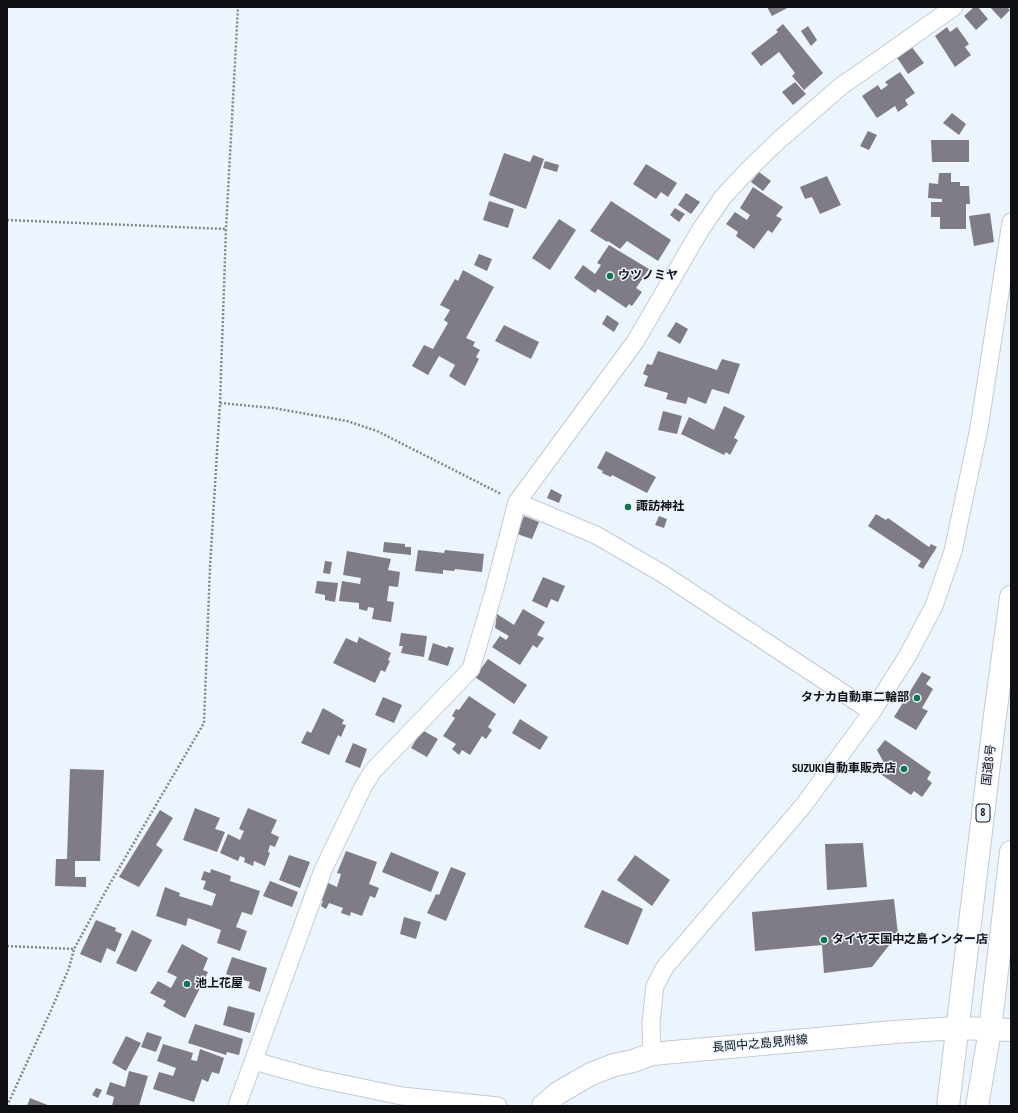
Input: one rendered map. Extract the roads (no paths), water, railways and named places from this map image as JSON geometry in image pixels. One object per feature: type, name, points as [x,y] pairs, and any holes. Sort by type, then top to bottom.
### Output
[{"type":"main road","name":"国道8号","points":[[958,1028],[994,723],[1011,597]]},
{"type":"main road","points":[[977,1106],[990,1030],[1011,852]]},
{"type":"main road","name":"長岡中之島見附線","points":[[543,1106],[558,1093],[591,1074],[614,1065],[633,1061],[652,1054],[895,1032],[958,1028],[1011,1030]]},
{"type":"main road","name":"8","points":[[948,1106],[958,1028]]},
{"type":"street","points":[[238,1106],[323,870],[363,787],[373,771],[471,669],[494,591],[517,502],[635,342],[701,229],[724,197],[747,171],[778,141],[840,87],[954,7]]},
{"type":"street","points":[[652,1054],[651,1022],[655,986],[665,967],[803,806],[872,712],[908,655],[934,606],[953,551],[979,428],[1010,230]]},
{"type":"street","points":[[517,502],[596,535],[663,574],[872,712]]},
{"type":"street","points":[[254,1061],[315,1078],[402,1096],[498,1106]]},
{"type":"place","name":"ウツノミヤ","points":[[610,276]]},
{"type":"place","name":"諏訪神社","points":[[628,507]]},
{"type":"place","name":"タナカ自動車二輪部","points":[[917,698]]},
{"type":"place","name":"SUZUKI自動車販売店","points":[[904,769]]},
{"type":"place","name":"タイヤ天国中之島インター店","points":[[824,940]]},
{"type":"place","name":"池上花屋","points":[[187,984]]}]
